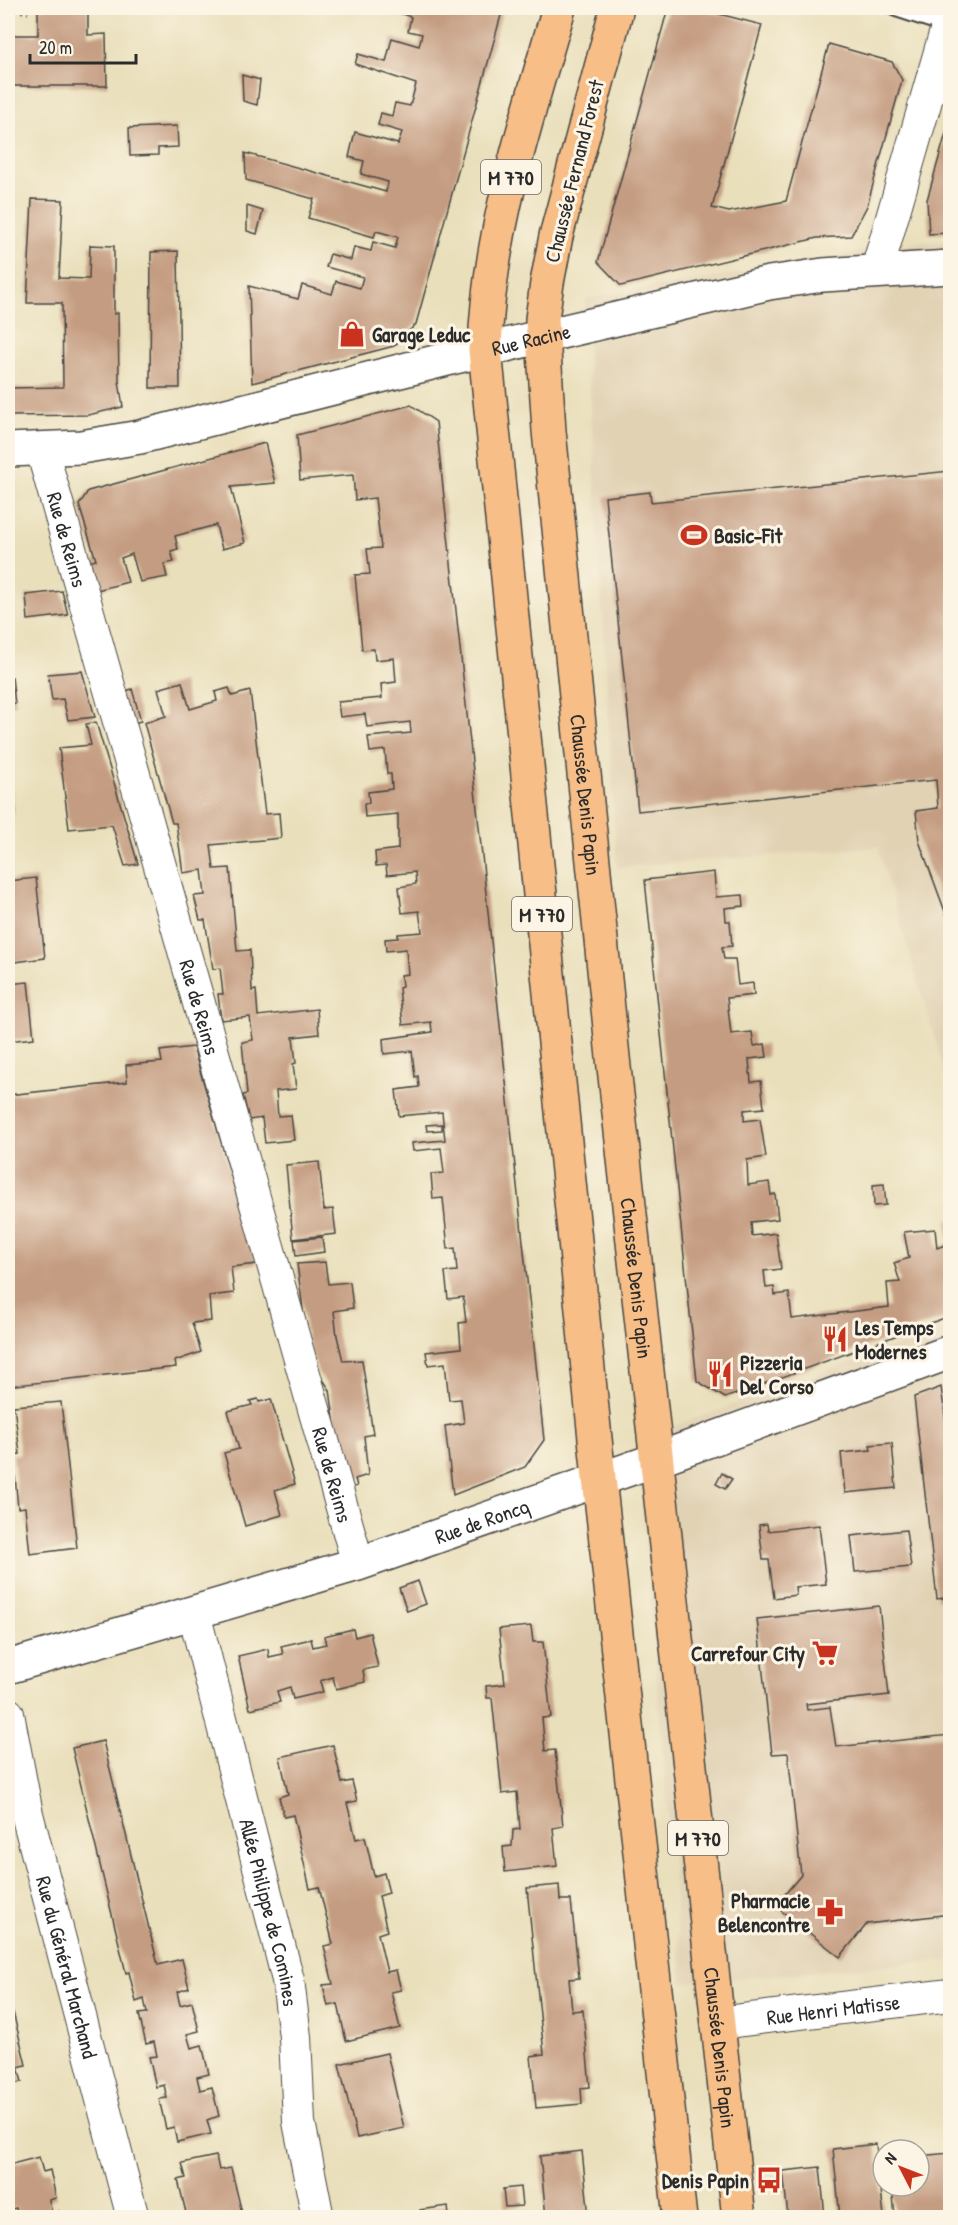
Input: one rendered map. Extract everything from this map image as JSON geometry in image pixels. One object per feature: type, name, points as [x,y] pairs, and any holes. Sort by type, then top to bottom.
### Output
[{"type":"main road","name":"M 770","points":[[559,8],[501,216],[487,289],[485,350],[599,1478],[680,2217]]},
{"type":"main road","name":"Chaussée Fernand Forest","points":[[543,337],[544,302],[556,236],[617,8]]},
{"type":"main road","name":"Chaussée Denis Papin","points":[[543,337],[549,432],[614,1067],[739,2217]]},
{"type":"street","points":[[877,270],[950,21]]},
{"type":"street","name":"Rue Racine","points":[[8,450],[81,447],[140,436],[485,350],[769,283],[823,274],[951,267]]},
{"type":"street","name":"Rue de Reims","points":[[42,450],[358,1564]]},
{"type":"street","name":"Rue de Roncq","points":[[8,1667],[358,1564],[658,1459],[951,1352]]},
{"type":"street","name":"Allée Philippe de Comines","points":[[194,1612],[288,1980],[296,2037],[300,2131],[318,2217]]},
{"type":"street","name":"Rue du Général Marchand","points":[[8,1714],[27,1814],[133,2217]]},
{"type":"street","name":"Rue Henri Matisse","points":[[717,2024],[951,1995]]},
{"type":"lane","points":[[896,8],[950,21]]},
{"type":"path","points":[[10,8],[28,13]]},
{"type":"shaded area","points":[[950,241],[950,1090],[878,847],[617,867],[585,299],[923,242]]},
{"type":"shaded area","points":[[950,1326],[950,1960],[682,1983],[637,1440]]},
{"type":"building","points":[[38,8],[88,8],[88,35],[106,34],[107,86],[8,86],[8,35],[38,35]]},
{"type":"building","points":[[394,8],[503,8],[416,324],[394,346],[252,383],[249,286],[298,299],[302,285],[332,294],[336,281],[360,288],[363,277],[326,267],[330,254],[351,260],[354,247],[371,251],[373,242],[395,248],[398,237],[376,231],[374,237],[308,218],[314,199],[246,180],[245,153],[386,192],[388,182],[361,174],[364,161],[349,157],[355,132],[398,144],[402,132],[378,125],[381,113],[392,116],[395,103],[410,106],[416,84],[355,64],[358,54],[386,62],[392,38],[419,46],[422,34],[408,31],[411,17],[393,11]]},
{"type":"building","points":[[668,8],[696,8],[762,25],[712,208],[729,212],[786,201],[829,44],[892,62],[902,80],[867,206],[851,236],[817,238],[621,286],[598,262]]},
{"type":"building","points":[[242,75],[260,80],[257,105],[243,101]]},
{"type":"building","points":[[950,119],[950,233],[929,234],[927,200]]},
{"type":"building","points":[[177,126],[178,147],[158,148],[158,155],[130,156],[129,128]]},
{"type":"building","points":[[32,199],[63,200],[59,278],[89,279],[90,245],[114,246],[114,314],[118,313],[119,381],[123,407],[88,415],[8,416],[8,388],[63,387],[62,303],[27,303]]},
{"type":"building","points":[[247,206],[263,211],[257,234],[247,231]]},
{"type":"building","points":[[178,251],[180,388],[150,388],[151,252]]},
{"type":"building","points":[[411,405],[436,422],[544,1440],[525,1467],[453,1495],[445,1426],[464,1423],[461,1399],[449,1400],[445,1363],[428,1365],[426,1352],[461,1348],[459,1323],[466,1322],[463,1297],[448,1299],[445,1272],[457,1271],[455,1248],[448,1249],[443,1198],[433,1199],[431,1174],[444,1173],[441,1148],[413,1151],[412,1143],[445,1140],[442,1112],[399,1116],[396,1090],[419,1087],[418,1076],[415,1077],[412,1051],[384,1054],[383,1039],[432,1032],[431,1022],[403,1025],[399,988],[402,987],[401,975],[408,974],[406,949],[386,951],[385,939],[398,938],[398,934],[422,932],[419,911],[402,913],[399,887],[416,884],[415,872],[387,875],[386,865],[376,866],[375,852],[398,849],[398,814],[365,817],[364,804],[369,803],[368,792],[392,789],[391,774],[387,774],[385,750],[370,752],[368,737],[411,733],[410,722],[367,727],[365,714],[340,717],[338,702],[382,698],[381,684],[396,682],[394,658],[375,660],[374,649],[362,650],[355,575],[370,574],[367,549],[381,548],[375,498],[355,500],[353,475],[300,480],[297,435]]},
{"type":"building","points":[[265,443],[275,483],[231,487],[245,543],[222,549],[216,525],[175,536],[178,549],[171,551],[174,562],[164,564],[167,577],[140,582],[132,554],[121,558],[128,582],[93,591],[85,563],[96,560],[79,505],[88,491]]},
{"type":"building","points":[[950,471],[950,925],[919,841],[916,811],[938,808],[936,780],[638,811],[605,497],[650,492],[651,502]]},
{"type":"building","points":[[62,591],[68,615],[28,620],[26,595]]},
{"type":"building","points":[[82,671],[95,717],[68,720],[63,699],[52,700],[48,674]]},
{"type":"building","points":[[8,677],[12,677],[15,704],[8,705]]},
{"type":"building","points":[[182,682],[190,709],[217,701],[215,692],[229,688],[232,696],[250,691],[265,814],[279,813],[281,838],[211,845],[214,869],[230,868],[237,951],[250,950],[252,991],[256,990],[258,1016],[317,1009],[319,1034],[293,1037],[296,1089],[276,1091],[278,1116],[291,1115],[294,1140],[265,1143],[262,1118],[249,1120],[243,1095],[247,1094],[242,1042],[253,1040],[250,1017],[221,1020],[218,994],[223,994],[220,968],[213,969],[205,920],[200,920],[194,896],[205,895],[202,870],[183,873],[176,823],[172,823],[144,723],[166,716],[158,689]]},
{"type":"building","points":[[132,689],[141,721],[126,725],[116,694]]},
{"type":"building","points":[[96,722],[138,864],[125,866],[112,825],[69,829],[59,748],[91,745],[86,724]]},
{"type":"building","points":[[8,763],[14,812],[8,813]]},
{"type":"building","points":[[714,872],[716,897],[743,895],[744,906],[725,908],[726,921],[730,921],[732,946],[722,947],[724,959],[735,959],[738,985],[753,983],[754,995],[727,998],[731,1034],[752,1032],[754,1046],[765,1044],[767,1057],[749,1059],[751,1082],[761,1081],[764,1108],[744,1110],[744,1121],[760,1119],[766,1157],[747,1160],[748,1185],[769,1182],[771,1195],[775,1194],[778,1219],[751,1222],[752,1236],[776,1233],[781,1269],[764,1271],[766,1288],[774,1287],[775,1295],[789,1293],[792,1319],[889,1307],[887,1283],[900,1282],[894,1263],[909,1258],[904,1232],[935,1229],[937,1248],[950,1243],[950,1316],[725,1398],[697,1381],[645,880]]},
{"type":"building","points":[[36,878],[45,958],[8,963],[8,881]]},
{"type":"building","points":[[28,982],[34,1038],[8,1041],[8,984]]},
{"type":"building","points":[[193,1047],[257,1264],[231,1267],[234,1293],[209,1296],[211,1321],[192,1323],[201,1352],[175,1361],[176,1367],[8,1386],[8,1095],[127,1082],[126,1065],[162,1062],[160,1051]]},
{"type":"building","points":[[442,1124],[442,1130],[427,1131],[426,1125]]},
{"type":"building","points":[[319,1162],[324,1210],[333,1209],[336,1234],[293,1239],[286,1165]]},
{"type":"building","points":[[884,1184],[886,1205],[874,1206],[873,1185]]},
{"type":"building","points":[[947,1220],[950,1220],[950,1243],[949,1243]]},
{"type":"building","points":[[322,1237],[324,1252],[296,1256],[294,1240]]},
{"type":"building","points":[[325,1262],[328,1284],[350,1282],[353,1308],[334,1311],[337,1336],[343,1361],[362,1360],[373,1434],[364,1436],[368,1475],[355,1479],[357,1486],[344,1491],[330,1390],[318,1372],[307,1339],[297,1264]]},
{"type":"building","points":[[941,1387],[950,1452],[950,1597],[937,1599],[914,1397]]},
{"type":"building","points":[[258,1399],[259,1402],[271,1399],[295,1484],[275,1490],[282,1515],[245,1526],[224,1453],[239,1449],[228,1411],[252,1405],[250,1401]]},
{"type":"building","points":[[61,1402],[77,1548],[30,1554],[25,1507],[18,1508],[13,1455],[20,1454],[14,1406]]},
{"type":"building","points":[[892,1443],[896,1488],[845,1493],[841,1453],[871,1450],[870,1445]]},
{"type":"building","points":[[722,1473],[732,1479],[725,1489],[716,1484]]},
{"type":"building","points":[[767,1524],[768,1531],[819,1525],[826,1584],[795,1587],[796,1595],[774,1598],[769,1560],[763,1560],[759,1525]]},
{"type":"building","points":[[906,1530],[911,1567],[855,1572],[851,1536]]},
{"type":"building","points":[[418,1581],[426,1604],[407,1611],[399,1588]]},
{"type":"building","points":[[879,1606],[889,1695],[806,1704],[807,1710],[830,1707],[836,1747],[950,1735],[950,1914],[867,1924],[840,1957],[775,1906],[801,1875],[788,1753],[772,1754],[757,1619]]},
{"type":"building","points":[[531,1626],[533,1642],[543,1642],[551,1717],[542,1718],[545,1751],[555,1750],[563,1826],[553,1828],[557,1866],[505,1872],[503,1847],[512,1846],[513,1830],[520,1829],[517,1792],[502,1794],[492,1698],[487,1698],[486,1686],[505,1684],[499,1629]]},
{"type":"building","points":[[353,1629],[355,1637],[370,1633],[378,1667],[363,1670],[365,1682],[336,1689],[333,1677],[320,1681],[323,1692],[293,1699],[290,1687],[277,1691],[280,1702],[250,1709],[238,1656],[268,1649],[269,1657],[283,1654],[281,1646],[311,1639],[313,1647],[326,1644],[324,1636]]},
{"type":"building","points":[[103,1741],[158,1965],[182,1959],[189,1988],[177,1992],[180,2005],[192,2002],[199,2031],[187,2034],[191,2048],[202,2045],[209,2074],[197,2077],[200,2090],[212,2087],[219,2116],[207,2120],[211,2134],[177,2142],[174,2127],[166,2129],[159,2099],[167,2098],[164,2085],[156,2087],[149,2057],[157,2056],[154,2042],[146,2044],[139,2014],[147,2013],[144,1999],[136,2002],[129,1972],[126,1973],[72,1748]]},
{"type":"building","points":[[333,1745],[342,1783],[352,1781],[357,1801],[347,1803],[356,1839],[365,1837],[374,1876],[384,1873],[389,1893],[379,1896],[387,1931],[378,1934],[387,1972],[396,1970],[401,1990],[391,1992],[400,2028],[346,2041],[338,2004],[328,2006],[323,1985],[333,1984],[324,1946],[333,1944],[319,1887],[310,1889],[293,1815],[284,1817],[279,1797],[288,1794],[280,1757]]},
{"type":"building","points":[[559,1885],[560,1900],[571,1900],[579,1978],[569,1979],[572,2011],[583,2010],[590,2087],[581,2088],[582,2104],[536,2108],[531,2056],[544,2054],[527,1888]]},
{"type":"building","points":[[13,2012],[26,2065],[18,2067],[22,2082],[8,2085],[8,2013]]},
{"type":"building","points":[[387,2053],[404,2128],[357,2138],[339,2064]]},
{"type":"building","points":[[871,2145],[871,2198],[882,2198],[884,2217],[840,2217],[833,2149]]},
{"type":"building","points":[[582,2151],[589,2217],[546,2217],[540,2156]]},
{"type":"building","points":[[950,2153],[950,2217],[895,2217],[893,2198],[931,2198],[931,2155]]},
{"type":"building","points":[[216,2156],[219,2170],[231,2168],[243,2217],[187,2217],[178,2180],[186,2178],[182,2163]]},
{"type":"building","points":[[39,2157],[43,2172],[50,2170],[56,2198],[49,2200],[52,2213],[59,2211],[61,2217],[18,2217],[16,2208],[8,2210],[8,2165]]},
{"type":"building","points":[[820,2167],[825,2217],[788,2217],[783,2171]]},
{"type":"building","points":[[520,2187],[522,2206],[505,2207],[503,2189]]},
{"type":"building","points":[[448,2206],[449,2217],[421,2217],[420,2210]]},
{"type":"place","name":"Garage Leduc","points":[[352,334]]},
{"type":"place","name":"Basic-Fit","points":[[694,535]]},
{"type":"place","name":"Les Temps Modernes","points":[[835,1339]]},
{"type":"place","name":"Pizzeria Del Corso","points":[[720,1374]]},
{"type":"place","name":"Carrefour City","points":[[825,1653]]},
{"type":"place","name":"Pharmacie Belencontre","points":[[830,1912]]},
{"type":"place","name":"Denis Papin","points":[[769,2180]]}]
